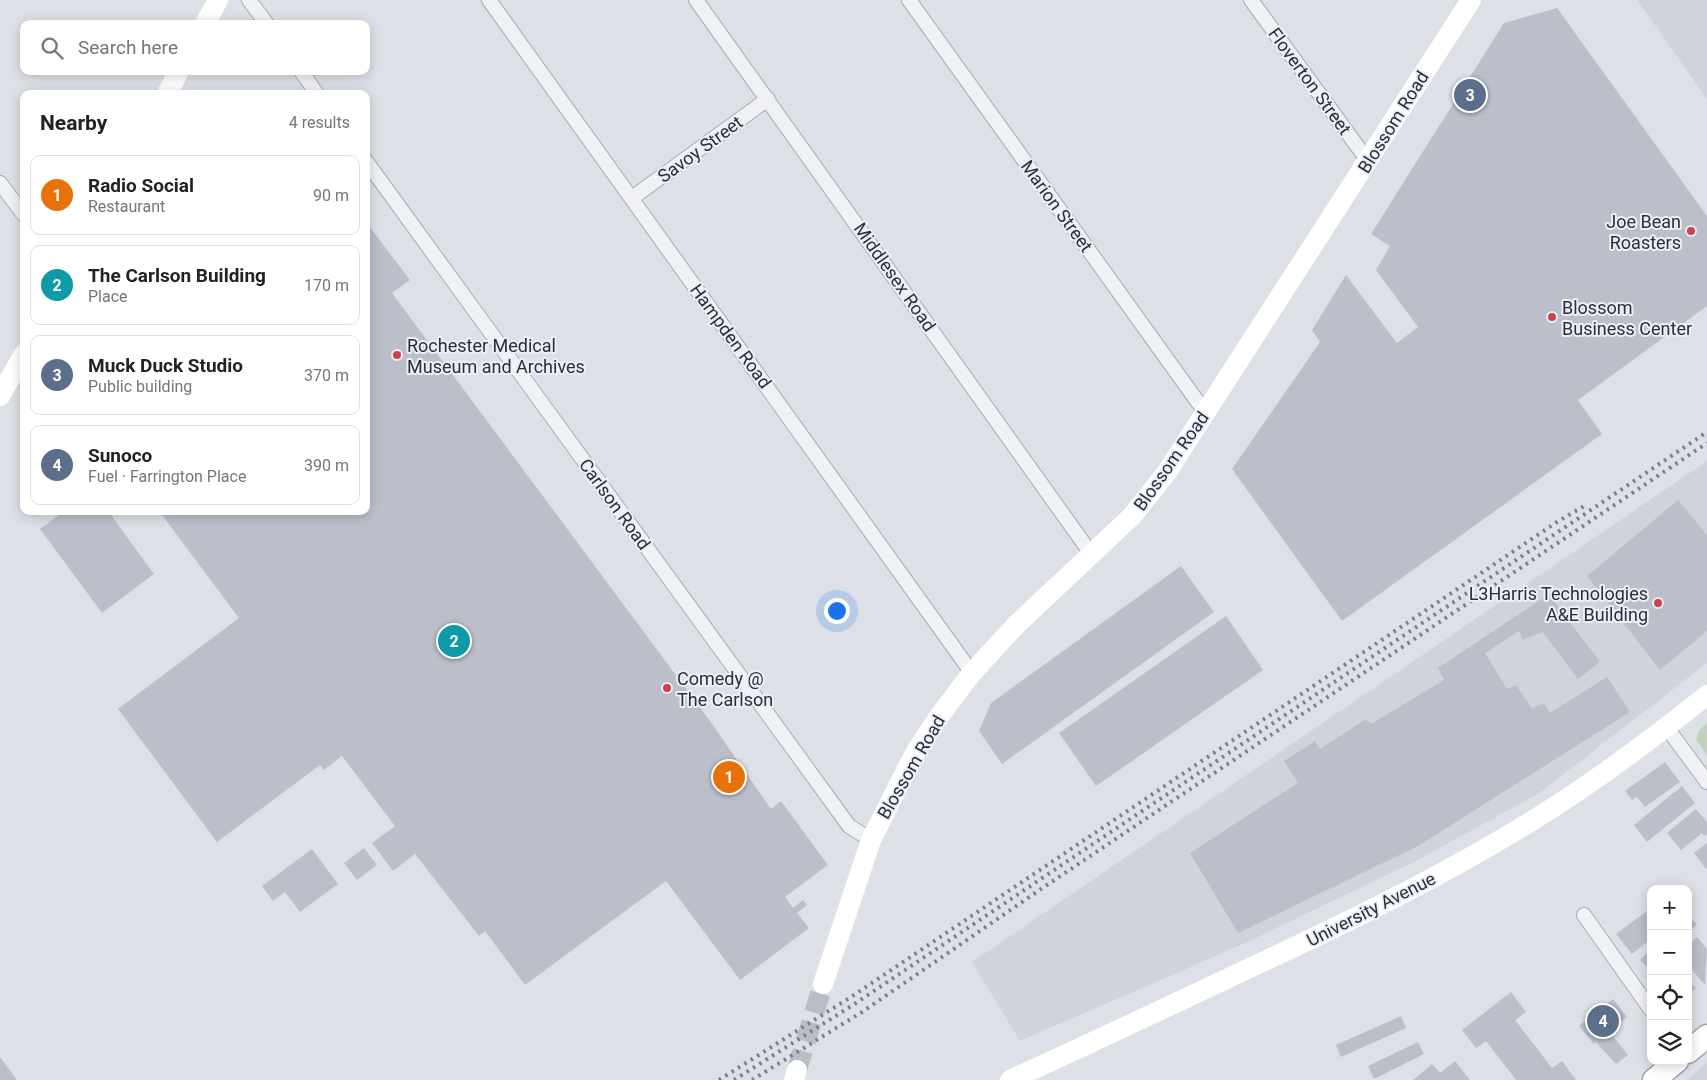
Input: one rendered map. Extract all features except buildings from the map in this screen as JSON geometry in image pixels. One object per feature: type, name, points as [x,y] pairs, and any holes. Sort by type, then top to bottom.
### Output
[{"type":"main road","points":[[1692,1049],[1707,1036]]},
{"type":"main road","points":[[1654,1080],[1672,1065]]},
{"type":"street","points":[[207,20],[218,0]]},
{"type":"street","points":[[249,0],[264,20]]},
{"type":"street","name":"Hampden Road","points":[[489,0],[972,673]]},
{"type":"street","name":"Middlesex Road","points":[[696,0],[1092,555]]},
{"type":"street","name":"Marion Street","points":[[909,0],[1205,412]]},
{"type":"street","name":"Floverton Street","points":[[1251,0],[1368,161]]},
{"type":"street","name":"Blossom Road","points":[[823,984],[871,840],[916,752],[940,715],[972,673],[1016,624],[1132,516],[1167,472],[1471,0]]},
{"type":"street","points":[[169,90],[177,75]]},
{"type":"street","points":[[304,75],[314,90]]},
{"type":"street","name":"Savoy Street","points":[[632,198],[768,99]]},
{"type":"street","name":"Carlson Road","points":[[370,167],[849,826],[871,840]]},
{"type":"street","points":[[0,183],[20,210]]},
{"type":"street","points":[[0,396],[20,361]]},
{"type":"street","name":"University Avenue","points":[[1010,1080],[1404,894],[1536,818],[1667,728],[1707,695]]},
{"type":"street","points":[[1667,728],[1707,782]]},
{"type":"street","points":[[1584,915],[1647,1004]]},
{"type":"shaded area","points":[[1637,0],[1707,0],[1707,99]]},
{"type":"shaded area","points":[[1707,461],[1707,663],[1538,794],[1414,862],[1241,945],[1020,1041],[972,962]]},
{"type":"shaded area","points":[[1707,1063],[1707,1080],[1686,1080]]},
{"type":"green space","points":[[1707,722],[1707,756],[1696,739],[1699,731]]},
{"type":"tunnel","points":[[797,1070],[823,984]]},
{"type":"railway","points":[[734,1080],[856,1003],[1707,432]]},
{"type":"railway","points":[[752,1080],[862,1012],[1044,887],[1707,443]]},
{"type":"railway","points":[[719,1080],[854,995],[1557,522],[1586,505]]},
{"type":"place","name":"Muck Duck Studio","points":[[1470,95]]},
{"type":"place","name":"Joe Bean Roasters","points":[[1691,231]]},
{"type":"place","name":"Blossom Business Center","points":[[1552,317]]},
{"type":"place","name":"Rochester Medical Museum and Archives","points":[[397,355]]},
{"type":"place","name":"L3Harris Technologies A&E Building","points":[[1658,603]]},
{"type":"place","name":"The Carlson Building","points":[[454,641]]},
{"type":"place","name":"Comedy @ The Carlson","points":[[667,688]]},
{"type":"place","name":"Radio Social","points":[[729,777]]},
{"type":"place","name":"Sunoco","points":[[1603,1021]]}]
